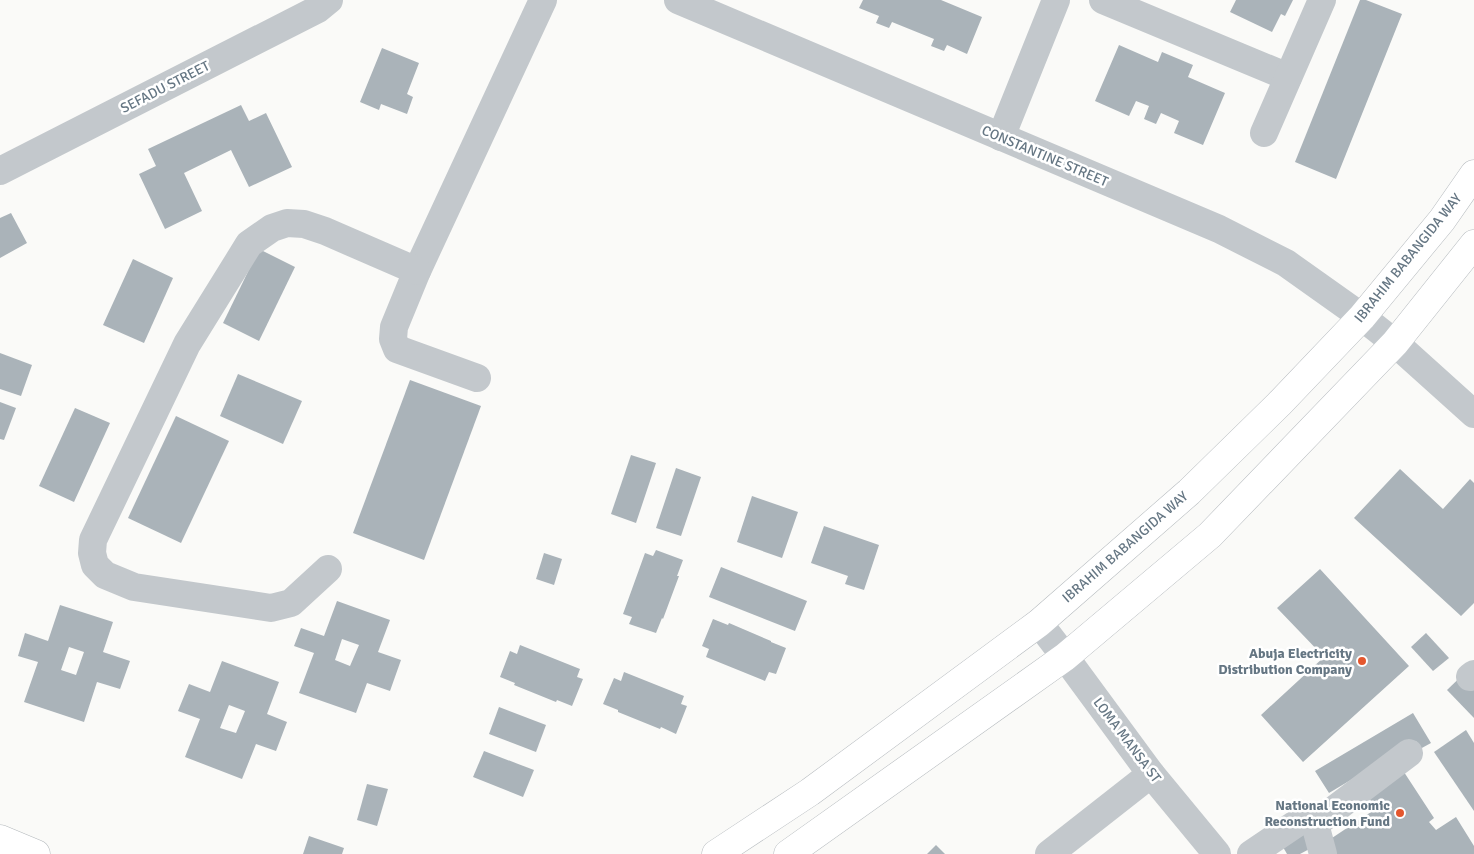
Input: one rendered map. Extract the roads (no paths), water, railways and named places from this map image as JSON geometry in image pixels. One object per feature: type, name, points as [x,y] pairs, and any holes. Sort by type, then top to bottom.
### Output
[{"type":"main road","name":"IBRAHIM BABANGIDA WAY","points":[[716,854],[810,792],[1039,623],[1189,492],[1279,404],[1362,316],[1442,220],[1474,174]]},
{"type":"main road","points":[[788,854],[1066,657],[1210,535],[1395,343],[1474,244]]},
{"type":"main road","points":[[0,839],[36,854]]},
{"type":"street","name":"SEFADU STREET","points":[[0,171],[309,13],[329,0]]},
{"type":"street","points":[[477,378],[397,349],[393,339],[394,327],[417,271],[544,0]]},
{"type":"street","name":"CONSTANTINE STREET","points":[[678,0],[1219,229],[1256,247],[1286,263],[1362,316],[1474,414]]},
{"type":"street","points":[[1001,137],[1056,0]]},
{"type":"street","points":[[1103,0],[1288,77]]},
{"type":"street","points":[[1264,133],[1322,0]]},
{"type":"street","points":[[328,569],[292,603],[271,608],[134,587],[105,575],[95,565],[92,553],[94,540],[187,344],[249,244],[272,228],[287,224],[304,224],[325,231],[417,271]]},
{"type":"street","name":"LOMA MANSA ST","points":[[1039,623],[1151,774],[1217,854]]},
{"type":"street","points":[[1315,824],[1409,753]]},
{"type":"street","points":[[1048,854],[1151,774]]},
{"type":"street","points":[[1251,854],[1303,819],[1315,824]]},
{"type":"street","points":[[1315,824],[1323,854]]},
{"type":"place","name":"Abuja Electricity Distribution Company","points":[[1362,661]]},
{"type":"place","name":"National Economic Reconstruction Fund","points":[[1400,813]]}]
